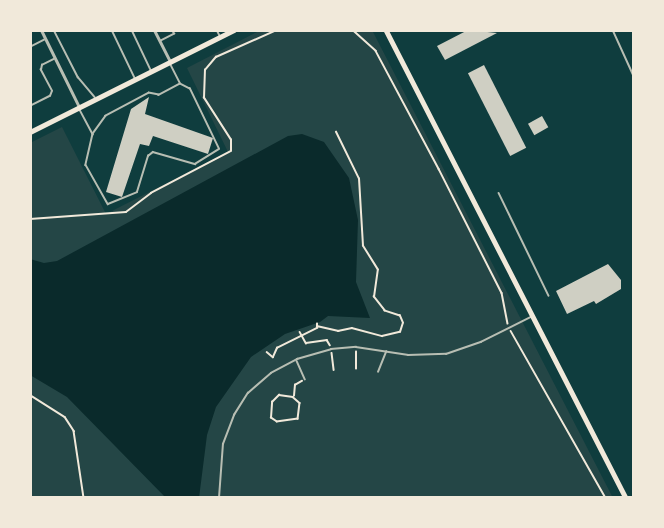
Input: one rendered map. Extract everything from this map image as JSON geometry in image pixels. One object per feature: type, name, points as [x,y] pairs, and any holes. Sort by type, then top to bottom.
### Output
[{"type":"main road","points":[[30,132],[234,30]]},
{"type":"main road","points":[[386,30],[626,498]]},
{"type":"street","points":[[40,30],[79,107]]},
{"type":"street","points":[[154,30],[170,62]]},
{"type":"lane","points":[[54,30],[78,77],[90,87],[96,99]]},
{"type":"lane","points":[[112,30],[136,79]]},
{"type":"lane","points":[[132,30],[152,72]]},
{"type":"lane","points":[[159,42],[174,34],[172,30]]},
{"type":"lane","points":[[217,30],[220,37]]},
{"type":"lane","points":[[613,30],[634,76]]},
{"type":"lane","points":[[30,47],[45,39]]},
{"type":"lane","points":[[30,106],[50,96],[52,91],[41,70],[42,65],[55,59]]},
{"type":"lane","points":[[170,62],[180,84],[190,89],[219,146],[218,152],[198,163],[153,152],[148,156],[136,192],[111,205],[104,200],[86,165],[93,134],[106,116],[149,93],[159,95],[180,84]]},
{"type":"lane","points":[[79,107],[93,134]]},
{"type":"lane","points":[[499,193],[549,296]]},
{"type":"lane","points":[[219,498],[223,444],[234,415],[248,393],[271,373],[297,359],[356,347],[408,355],[446,354],[481,342],[533,316]]},
{"type":"lane","points":[[378,372],[386,351]]},
{"type":"lane","points":[[297,359],[305,379]]},
{"type":"path","points":[[30,219],[126,212],[151,193],[231,151],[231,140],[204,98],[205,70],[216,57],[277,30]]},
{"type":"path","points":[[353,30],[376,51],[439,169],[502,293],[508,322]]},
{"type":"path","points":[[267,352],[273,357],[283,345],[317,325],[338,331],[352,328],[382,336],[400,332],[403,323],[400,316],[385,311],[374,297],[378,270],[363,246],[359,179],[336,132]]},
{"type":"path","points":[[513,335],[606,498]]},
{"type":"path","points":[[282,341],[283,345]]},
{"type":"path","points":[[356,347],[356,369]]},
{"type":"path","points":[[294,397],[275,398],[270,419],[277,422],[298,419],[302,408],[294,397],[295,385],[305,379]]},
{"type":"path","points":[[284,398],[285,392]]},
{"type":"path","points":[[30,395],[65,417],[74,431],[84,498]]},
{"type":"shaded area","points":[[261,30],[372,30],[613,498],[30,498],[30,143],[62,127],[106,214],[228,152],[187,68]]},
{"type":"shaded area","points":[[302,134],[324,142],[349,178],[358,220],[356,282],[370,318],[328,316],[320,322],[285,334],[251,357],[216,407],[207,435],[199,498],[166,498],[67,397],[30,375],[30,259],[44,263],[57,261],[288,136]]},
{"type":"building","points":[[468,30],[497,33],[445,60],[437,46]]},
{"type":"building","points":[[484,65],[526,148],[510,156],[468,73]]},
{"type":"building","points":[[149,97],[145,114],[213,138],[208,154],[153,136],[149,146],[140,144],[122,197],[106,192],[131,109]]},
{"type":"building","points":[[542,116],[548,127],[534,135],[528,124]]},
{"type":"building","points":[[608,264],[621,280],[621,289],[596,304],[594,301],[567,314],[556,291]]}]
